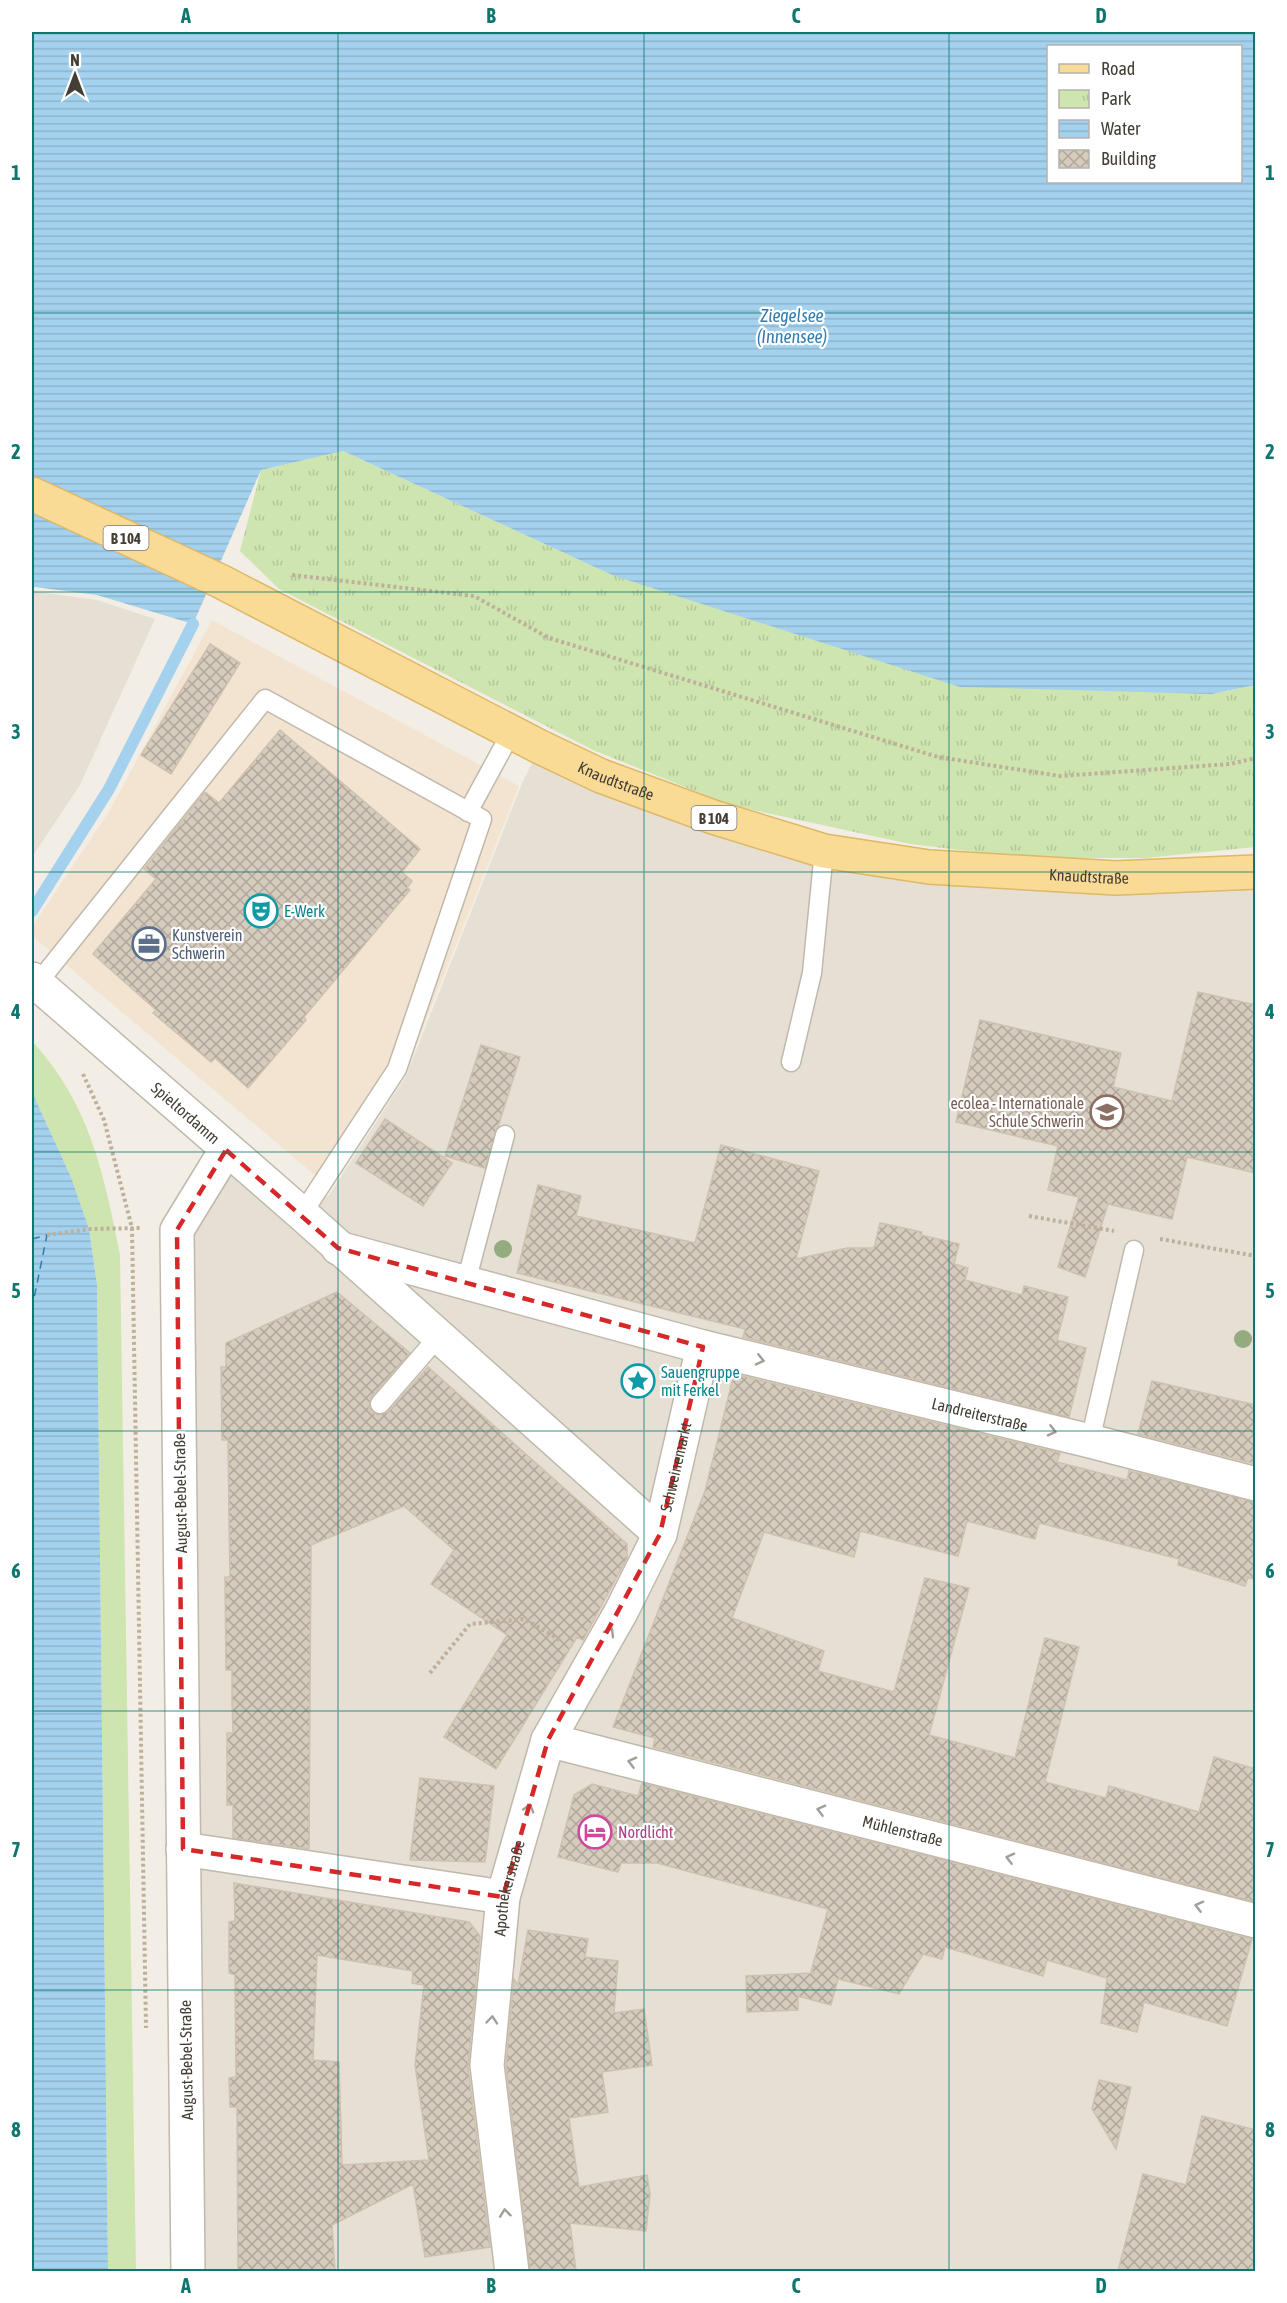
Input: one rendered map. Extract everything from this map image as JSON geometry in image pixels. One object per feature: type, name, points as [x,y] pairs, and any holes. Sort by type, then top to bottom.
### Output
[{"type":"main road","name":"Knaudtstraße","points":[[32,494],[220,581],[601,776],[713,817],[824,851],[929,867],[1116,878],[1256,872]]},
{"type":"street","name":"Spieltordamm","points":[[34,982],[302,1214],[338,1248]]},
{"type":"street","points":[[177,1230],[226,1150]]},
{"type":"street","name":"August-Bebel-Straße","points":[[177,1230],[188,2271]]},
{"type":"street","points":[[338,1248],[703,1347]]},
{"type":"street","name":"Schweinemarkt","points":[[338,1248],[660,1534],[703,1347]]},
{"type":"street","name":"Landreiterstraße","points":[[703,1347],[1090,1441],[1256,1485]]},
{"type":"street","name":"Apothekerstraße","points":[[512,2271],[487,2065],[503,1897],[548,1740],[594,1660],[660,1534]]},
{"type":"street","name":"Mühlenstraße","points":[[548,1740],[1256,1921]]},
{"type":"street","points":[[183,1849],[503,1897]]},
{"type":"lane","points":[[34,982],[265,699],[482,819],[397,1069],[302,1214]]},
{"type":"lane","points":[[468,812],[512,731]]},
{"type":"lane","points":[[791,1062],[812,973],[824,851]]},
{"type":"lane","points":[[466,1282],[505,1135]]},
{"type":"lane","points":[[1090,1441],[1134,1250]]},
{"type":"lane","points":[[380,1404],[438,1336]]},
{"type":"path","points":[[291,575],[474,596],[549,638],[938,757],[1060,776],[1230,764],[1256,758]]},
{"type":"path","points":[[80,1067],[104,1120],[132,1228],[146,2036]]},
{"type":"path","points":[[47,1235],[89,1229],[177,1230]]},
{"type":"path","points":[[429,1673],[470,1624],[524,1619],[594,1660]]},
{"type":"highlighted area","points":[[226,1150],[338,1248],[703,1347],[660,1534],[548,1740],[503,1897],[183,1849],[177,1230]]},
{"type":"shaded area","points":[[32,591],[97,600],[155,619],[80,785],[32,857]]},
{"type":"shaded area","points":[[212,620],[519,786],[405,1073],[330,1188],[32,936],[32,927],[110,810]]},
{"type":"shaded area","points":[[540,747],[824,851],[1255,872],[1255,2271],[188,2271],[177,1230],[226,1150],[302,1214],[329,1195],[406,1076],[523,781]]},
{"type":"green space","points":[[343,451],[612,575],[1212,694],[1255,685],[1255,847],[1146,858],[1026,858],[910,844],[730,805],[593,750],[279,589],[240,551],[261,470]]},
{"type":"green space","points":[[32,1041],[52,1065],[68,1090],[92,1141],[108,1196],[120,1255],[136,2271],[108,2271],[97,1284],[89,1229],[71,1177],[32,1092]]},
{"type":"water","name":"Ziegelsee (Innensee)","points":[[32,32],[1255,32],[1255,685],[1212,694],[960,687],[612,575],[343,451],[261,470],[193,624],[97,595],[32,585]]},
{"type":"water","points":[[32,1092],[71,1177],[89,1229],[97,1284],[108,2271],[32,2271]]},
{"type":"building","points":[[210,644],[240,663],[171,774],[141,755]]},
{"type":"building","name":"E-Werk","points":[[280,730],[420,849],[402,872],[412,881],[407,888],[410,890],[304,1017],[306,1020],[248,1088],[215,1058],[211,1062],[153,1013],[156,1010],[93,954],[156,879],[144,869],[205,792],[219,803]]},
{"type":"building","name":"ecolea - Internationale Schule Schwerin","points":[[1198,992],[1256,1005],[1256,1173],[1187,1157],[1172,1219],[1108,1204],[1085,1277],[1058,1267],[1079,1197],[1048,1190],[1058,1146],[956,1122],[980,1020],[1121,1053],[1113,1087],[1172,1101]]},
{"type":"building","points":[[481,1045],[520,1057],[485,1168],[445,1156]]},
{"type":"building","points":[[385,1119],[452,1163],[423,1206],[356,1163]]},
{"type":"building","points":[[721,1145],[819,1171],[796,1259],[847,1248],[874,1248],[880,1223],[922,1232],[921,1235],[959,1244],[954,1264],[968,1268],[965,1280],[1022,1295],[1024,1286],[1068,1297],[1057,1340],[1086,1348],[1069,1417],[743,1337],[745,1329],[517,1273],[538,1185],[581,1196],[576,1216],[695,1243]]},
{"type":"building","points":[[337,1292],[410,1353],[371,1397],[369,1407],[372,1412],[378,1415],[388,1412],[428,1367],[627,1544],[627,1558],[583,1640],[577,1637],[496,1769],[444,1737],[507,1635],[431,1584],[454,1550],[404,1506],[311,1545],[309,1849],[233,1838],[233,1805],[227,1805],[227,1733],[233,1733],[232,1670],[226,1670],[225,1577],[230,1577],[228,1440],[222,1440],[221,1367],[226,1367],[226,1343]]},
{"type":"building","points":[[734,1374],[1060,1453],[1057,1462],[1127,1480],[1129,1471],[1256,1502],[1256,1580],[1248,1577],[1245,1586],[1178,1565],[1179,1559],[1039,1523],[1035,1539],[967,1521],[958,1556],[860,1531],[854,1557],[764,1532],[732,1618],[824,1651],[818,1671],[894,1692],[925,1578],[969,1588],[929,1735],[1015,1758],[1045,1638],[1079,1647],[1045,1782],[1106,1798],[1109,1786],[1199,1812],[1214,1757],[1256,1769],[1256,1902],[653,1747],[655,1738],[613,1727],[705,1491]]},
{"type":"building","points":[[1152,1381],[1256,1405],[1256,1464],[1138,1434]]},
{"type":"building","points":[[420,1778],[494,1786],[485,1862],[410,1860]]},
{"type":"building","points":[[642,1783],[1252,1939],[1227,2026],[1144,2002],[1137,2032],[1101,2023],[1107,1978],[1047,1960],[1043,1976],[945,1947],[942,1959],[923,1954],[899,1994],[838,1979],[831,2005],[798,1996],[798,2010],[747,2012],[746,1976],[815,1973],[811,1972],[828,1909],[657,1863],[621,1863],[618,1872],[558,1857],[574,1795],[592,1784],[638,1796]]},
{"type":"building","points":[[234,1883],[469,1922],[480,1936],[468,2067],[490,2247],[425,2257],[413,2184],[332,2225],[335,2271],[238,2271],[237,2107],[230,2107],[229,2078],[236,2077],[235,1975],[229,1973],[229,1922],[235,1921]],"holes":[[[317,1955],[413,1971],[412,1983],[424,1985],[415,2065],[429,2160],[342,2165],[339,2062],[313,2060]]]},
{"type":"building","points":[[528,1930],[588,1939],[585,1957],[618,1961],[614,2013],[644,2009],[652,2065],[602,2072],[608,2112],[569,2118],[579,2187],[647,2175],[650,2194],[646,2231],[570,2223],[576,2271],[530,2271],[506,2065],[514,1979],[518,1985]]},
{"type":"building","points":[[1099,2080],[1131,2087],[1116,2149],[1092,2109]]},
{"type":"building","points":[[1202,2116],[1256,2130],[1256,2271],[1118,2271],[1143,2174],[1186,2185]]},
{"type":"waterway","points":[[32,911],[109,789],[193,624]]},
{"type":"ferry route","points":[[32,1239],[47,1235],[32,1308]]},
{"type":"place","name":"E-Werk","points":[[261,911]]},
{"type":"place","name":"Kunstverein Schwerin","points":[[149,944]]},
{"type":"place","name":"ecolea - Internationale Schule Schwerin","points":[[1107,1112]]},
{"type":"place","name":"Sauengruppe mit Ferkel","points":[[638,1381]]},
{"type":"place","name":"Nordlicht","points":[[595,1832]]}]
